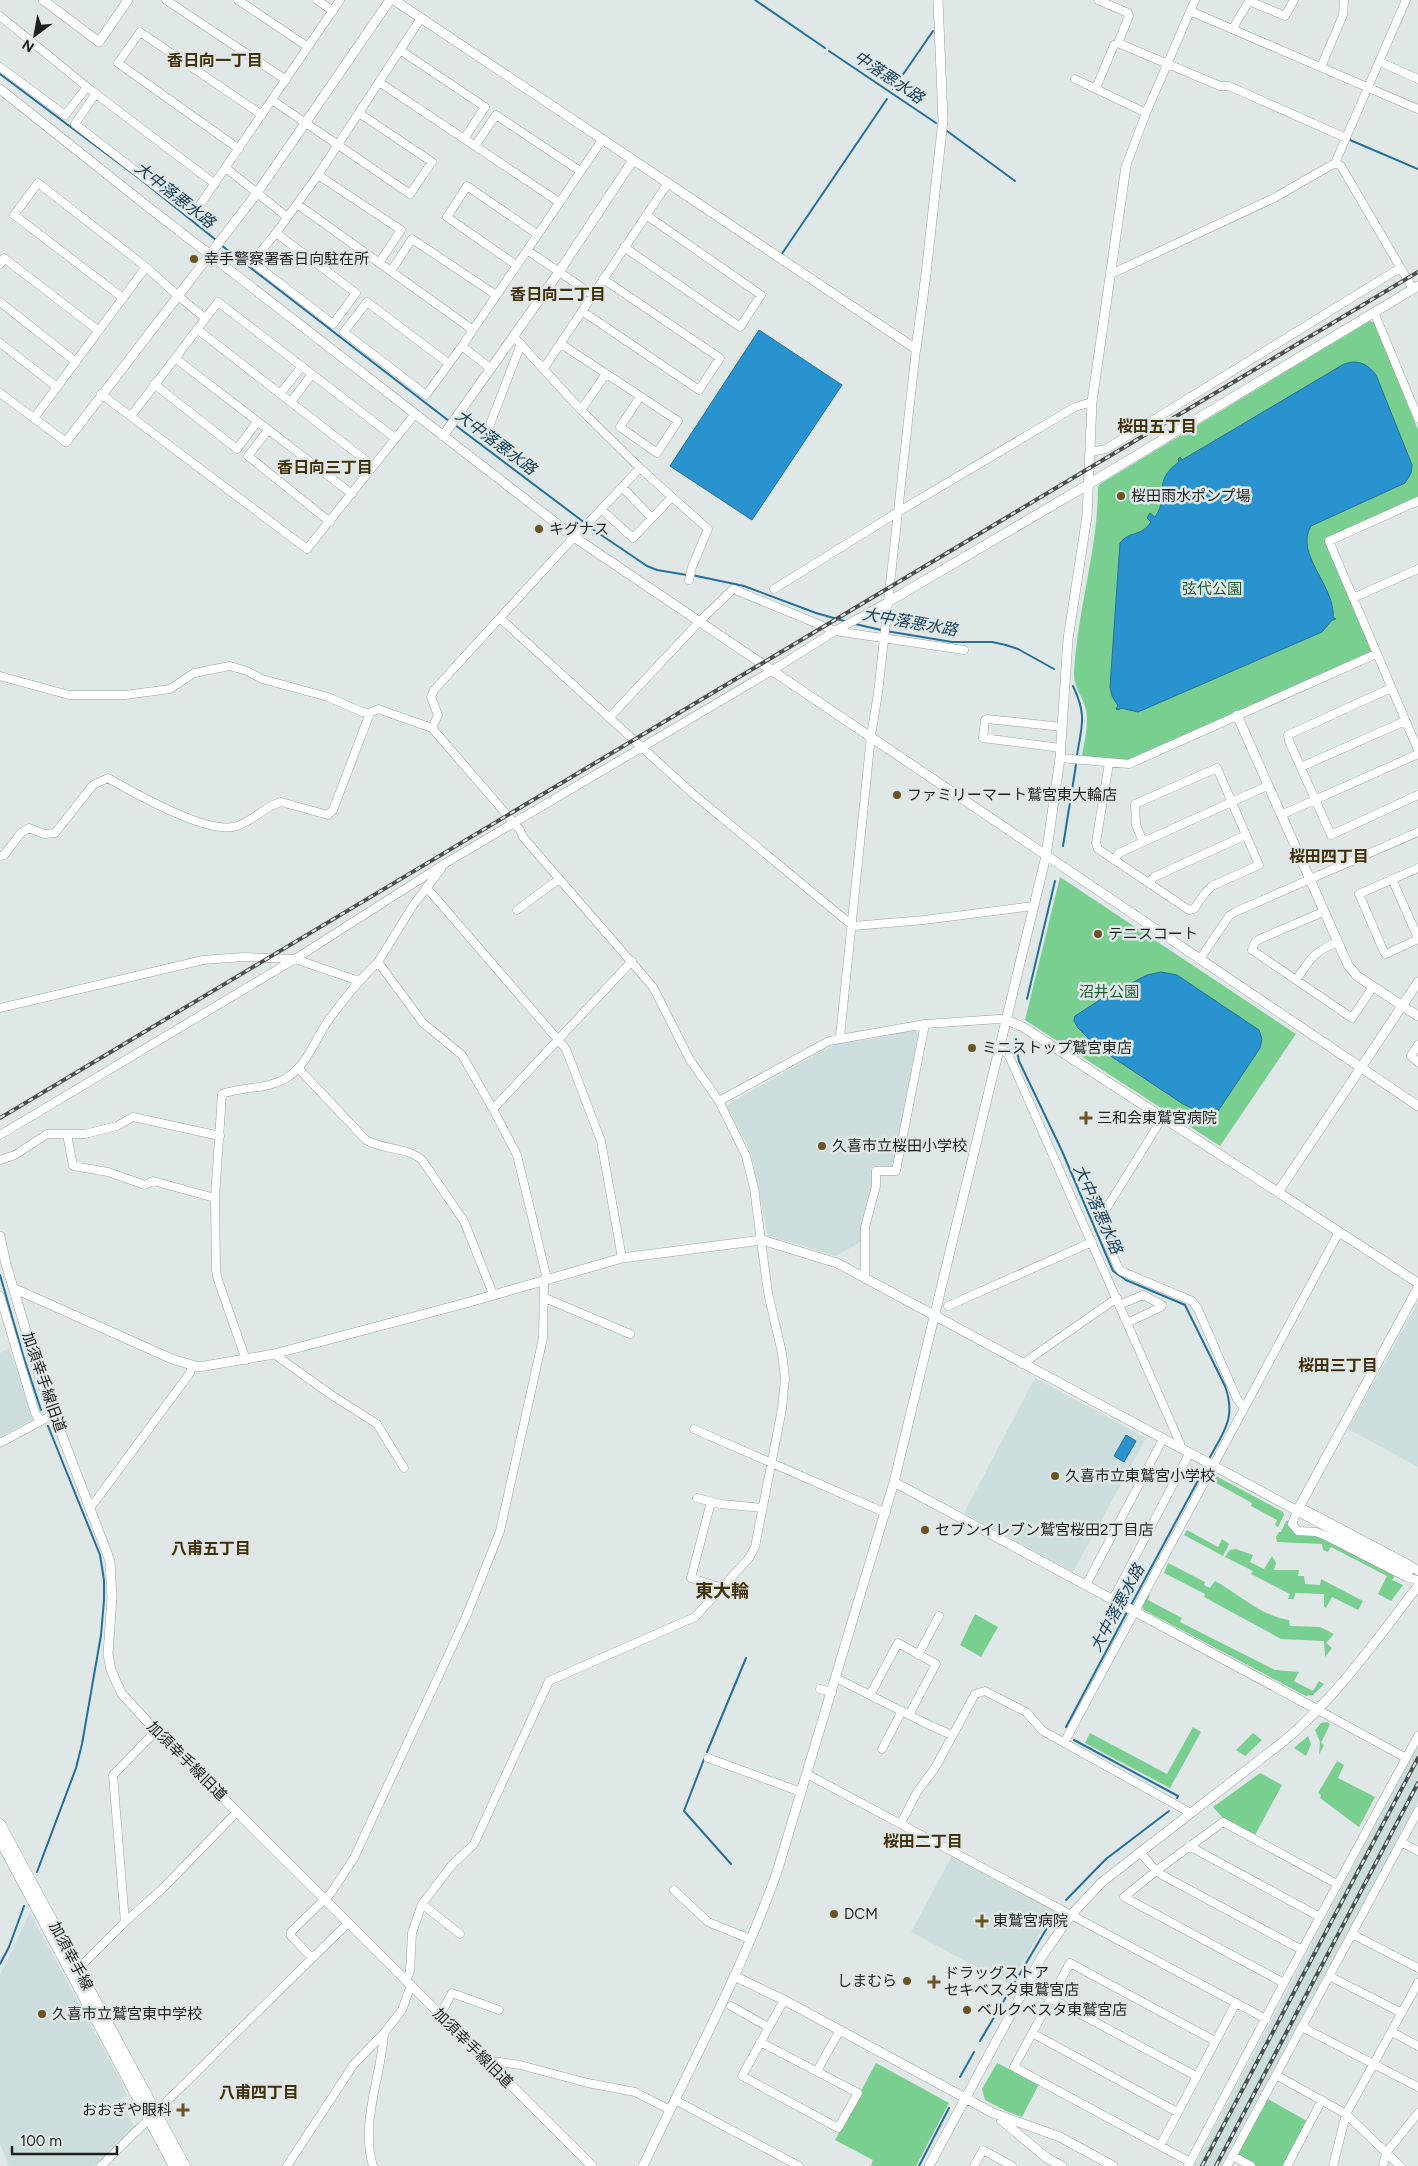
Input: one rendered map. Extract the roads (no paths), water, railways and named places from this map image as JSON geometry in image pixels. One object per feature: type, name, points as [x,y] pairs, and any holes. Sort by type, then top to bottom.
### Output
[{"type":"main road","name":"加須幸手線","points":[[0,1824],[185,2166]]},
{"type":"main road","name":"加須幸手線","points":[[0,1840],[174,2166]]},
{"type":"street","points":[[43,0],[99,42],[128,0]]},
{"type":"street","points":[[166,0],[286,80]]},
{"type":"street","points":[[238,0],[308,47]]},
{"type":"street","points":[[316,0],[333,10]]},
{"type":"street","points":[[96,94],[75,124],[193,215],[340,0]]},
{"type":"street","points":[[0,393],[66,442],[257,193],[390,0]]},
{"type":"street","points":[[394,0],[916,350]]},
{"type":"street","points":[[840,1037],[853,926],[871,736],[943,120],[938,0]]},
{"type":"street","points":[[1096,88],[1114,45],[1118,43],[1129,16],[1128,13],[1098,0]]},
{"type":"street","points":[[643,2166],[734,1976],[777,1872],[886,1514],[1046,856],[1060,758],[1068,639],[1087,516],[1092,402],[1126,166],[1146,112],[1194,0]]},
{"type":"street","points":[[1233,28],[1249,0],[1285,16],[1294,0]]},
{"type":"street","points":[[1320,67],[1343,15],[1344,0]]},
{"type":"street","points":[[1111,274],[1274,198],[1335,163],[1406,0]]},
{"type":"street","points":[[1190,11],[1418,109]]},
{"type":"street","points":[[0,16],[87,87],[215,184]]},
{"type":"street","points":[[276,233],[356,294],[333,324],[252,262],[276,233],[318,175],[421,18]]},
{"type":"street","points":[[239,149],[118,63],[140,32],[262,115]]},
{"type":"street","points":[[1118,43],[1220,86],[1229,86],[1346,138]]},
{"type":"street","points":[[400,50],[485,107],[464,139]]},
{"type":"street","points":[[1380,62],[1418,79]]},
{"type":"street","points":[[0,67],[65,115],[87,87]]},
{"type":"street","points":[[1075,79],[1146,112]]},
{"type":"street","points":[[379,82],[559,202]]},
{"type":"street","points":[[0,89],[147,206],[217,247],[443,436],[699,622],[1418,1106]]},
{"type":"street","points":[[272,100],[410,194],[432,162],[359,113]]},
{"type":"street","points":[[475,146],[496,115],[580,171]]},
{"type":"street","points":[[448,363],[367,302],[344,332],[426,395],[462,346],[602,140]]},
{"type":"street","points":[[443,436],[559,272],[633,160]]},
{"type":"street","points":[[0,1135],[295,959],[444,864],[837,630],[1089,484],[1416,288],[1400,268],[1341,166],[1335,163]]},
{"type":"street","points":[[226,168],[287,217]]},
{"type":"street","points":[[318,175],[401,230],[379,263]]},
{"type":"street","points":[[123,298],[14,215],[38,183],[146,267],[206,318]]},
{"type":"street","points":[[544,368],[668,183]]},
{"type":"street","points":[[516,265],[447,217],[467,186],[537,234]]},
{"type":"street","points":[[297,204],[473,330]]},
{"type":"street","points":[[624,247],[740,327],[761,295],[646,215]]},
{"type":"street","points":[[391,271],[412,239],[496,295]]},
{"type":"street","points":[[527,250],[593,295]]},
{"type":"street","points":[[0,264],[4,258],[99,331]]},
{"type":"street","points":[[34,418],[146,267]]},
{"type":"street","points":[[1090,452],[1106,449],[1400,268]]},
{"type":"street","points":[[582,311],[699,390],[720,358],[603,279]]},
{"type":"street","points":[[0,302],[76,362]]},
{"type":"street","points":[[131,416],[218,302],[395,438]]},
{"type":"street","points":[[1374,312],[1418,418]]},
{"type":"street","points":[[197,329],[373,466]]},
{"type":"street","points":[[514,336],[582,410],[640,468],[708,529],[689,580]]},
{"type":"street","points":[[0,344],[56,387]]},
{"type":"street","points":[[484,440],[521,344]]},
{"type":"street","points":[[561,344],[678,421],[657,453],[620,427],[640,397]]},
{"type":"street","points":[[462,346],[491,369]]},
{"type":"street","points":[[175,358],[352,494]]},
{"type":"street","points":[[280,394],[302,366]]},
{"type":"street","points":[[291,402],[312,374]]},
{"type":"street","points":[[582,410],[606,374]]},
{"type":"street","points":[[154,384],[237,449],[257,422]]},
{"type":"street","points":[[101,394],[307,549],[415,414]]},
{"type":"street","points":[[774,589],[898,512],[1075,408],[1092,402]]},
{"type":"street","points":[[268,430],[248,456],[330,522]]},
{"type":"street","points":[[432,728],[438,715],[431,697],[434,690],[640,468]]},
{"type":"street","points":[[622,487],[652,518]]},
{"type":"street","points":[[601,509],[633,538],[672,497]]},
{"type":"street","points":[[1418,501],[1329,541],[1418,750]]},
{"type":"street","points":[[1353,598],[1418,569]]},
{"type":"street","points":[[609,718],[732,589],[837,630],[964,650]]},
{"type":"street","points":[[500,618],[641,747],[742,835],[853,926],[924,920],[1033,906]]},
{"type":"street","points":[[1060,758],[1129,764],[1376,654]]},
{"type":"street","points":[[0,676],[69,695],[125,695],[170,689],[194,673],[230,666],[247,671],[262,679],[328,697],[370,713]]},
{"type":"street","points":[[1391,688],[1288,734],[1331,835],[1418,795]]},
{"type":"street","points":[[0,856],[4,855],[21,833],[28,828],[44,834],[56,833],[93,785],[108,778],[165,809],[226,829],[246,822],[281,802],[328,815],[336,802],[370,713],[378,709],[432,728],[654,988],[690,1060],[719,1101],[746,1156],[762,1240],[768,1293],[782,1353],[785,1378],[782,1409],[752,1552],[695,1617],[549,1681],[474,1844],[452,1865],[422,1904],[412,1933],[410,1971],[402,2010],[384,2033],[354,2064],[287,2166]]},
{"type":"street","points":[[1237,715],[1323,912],[1352,970],[1373,987],[1418,1016]]},
{"type":"street","points":[[1061,748],[983,738],[985,720],[987,719],[1062,727]]},
{"type":"street","points":[[1301,767],[1405,722]]},
{"type":"street","points":[[1280,815],[1418,754]]},
{"type":"street","points":[[1109,763],[1096,846],[1186,909],[1192,910],[1205,892],[1212,886],[1259,865],[1217,768],[1135,804],[1136,825],[1143,842]]},
{"type":"street","points":[[1114,860],[1119,853],[1268,786]]},
{"type":"street","points":[[1200,960],[1229,916],[1418,832]]},
{"type":"street","points":[[1149,883],[1154,877],[1246,835]]},
{"type":"street","points":[[246,1360],[218,1280],[214,1198],[222,1094],[234,1090],[267,1087],[299,1069],[327,1022],[359,981],[378,962],[414,904],[428,888],[444,864]]},
{"type":"street","points":[[1392,879],[1418,939],[1386,954],[1359,894],[1392,879],[1418,868]]},
{"type":"street","points":[[517,910],[559,879]]},
{"type":"street","points":[[428,888],[566,1049],[601,1141],[622,1258]]},
{"type":"street","points":[[1323,912],[1260,939],[1252,946],[1252,950],[1352,1018],[1373,987]]},
{"type":"street","points":[[1296,980],[1312,956],[1319,950],[1337,942]]},
{"type":"street","points":[[0,1008],[203,960],[242,958],[295,959],[359,981]]},
{"type":"street","points":[[493,1110],[632,961]]},
{"type":"street","points":[[312,1958],[291,1936],[291,1932],[332,1893],[354,1858],[466,1617],[496,1542],[506,1508],[543,1330],[546,1279],[516,1155],[462,1055],[423,1023],[378,962]]},
{"type":"street","points":[[1278,1192],[1418,982]]},
{"type":"street","points":[[719,1101],[818,1046],[840,1037],[925,1024],[1007,1020],[1023,1027],[1418,1282]]},
{"type":"street","points":[[865,1279],[865,1227],[876,1186],[876,1171],[896,1170],[925,1024]]},
{"type":"street","points":[[1418,1045],[1411,1056],[1418,1062]]},
{"type":"street","points":[[1000,1046],[1009,1056],[1180,1443],[1180,1448]]},
{"type":"street","points":[[299,1069],[366,1140],[375,1146],[413,1154],[422,1160],[464,1221],[493,1294]]},
{"type":"street","points":[[0,1160],[15,1155],[47,1134],[85,1134],[117,1126],[133,1117],[220,1136]]},
{"type":"street","points":[[1163,1117],[1098,1222],[1121,1271],[1184,1296],[1194,1303],[1237,1399],[1244,1408]]},
{"type":"street","points":[[67,1134],[73,1166],[108,1172],[145,1185],[153,1181],[214,1198]]},
{"type":"street","points":[[1064,1743],[1131,1609],[1213,1466],[1339,1232]]},
{"type":"street","name":"加須幸手線旧道","points":[[0,1236],[40,1378],[110,1561],[112,1597],[108,1654],[111,1670],[122,1694],[156,1731],[324,1900],[592,2166]]},
{"type":"street","points":[[14,1288],[172,1360],[192,1366],[205,1367],[274,1354],[622,1258],[762,1240],[837,1263],[1189,1454],[1413,1571]]},
{"type":"street","points":[[948,1306],[1092,1242]]},
{"type":"street","points":[[1418,1288],[1296,1511],[1292,1524],[1298,1531],[1320,1533],[1406,1577],[1418,1580]]},
{"type":"street","points":[[1022,1364],[1118,1302],[1143,1295],[1162,1305],[1127,1323]]},
{"type":"street","points":[[0,1296],[35,1413],[41,1421]]},
{"type":"street","points":[[545,1298],[630,1334]]},
{"type":"street","points":[[274,1354],[330,1394],[378,1424],[404,1468]]},
{"type":"street","points":[[89,1508],[190,1373],[192,1366]]},
{"type":"street","points":[[0,1443],[54,1414]]},
{"type":"street","points":[[694,1429],[886,1514]]},
{"type":"street","points":[[1086,1585],[1162,1438]]},
{"type":"street","points":[[1113,1600],[1189,1454]]},
{"type":"street","points":[[894,1482],[1406,1758]]},
{"type":"street","points":[[698,1498],[711,1502],[762,1508]]},
{"type":"street","points":[[711,1502],[691,1578],[722,1588]]},
{"type":"street","points":[[931,2165],[1026,1985],[1055,1936],[1071,1915],[1102,1882],[1284,1741],[1318,1710],[1342,1684],[1418,1586]]},
{"type":"street","points":[[918,1655],[939,1616]]},
{"type":"street","points":[[870,1694],[898,1644],[936,1664],[882,1748]]},
{"type":"street","points":[[836,1678],[952,1735]]},
{"type":"street","points":[[820,1689],[832,1692]]},
{"type":"street","points":[[901,1823],[976,1694],[985,1690],[1026,1712],[1043,1731],[1190,1812]]},
{"type":"street","points":[[125,1922],[113,1775],[156,1731]]},
{"type":"street","points":[[1215,2041],[1070,1963],[1014,2067],[1160,2146],[1189,2164],[1284,1983],[1418,1736]]},
{"type":"street","points":[[708,1758],[801,1792]]},
{"type":"street","points":[[807,1774],[1266,2019]]},
{"type":"street","points":[[1227,2166],[1418,1811]]},
{"type":"street","points":[[77,1967],[83,1964],[125,1922],[162,1889],[238,1812]]},
{"type":"street","points":[[1284,1983],[1124,1898],[1156,1871],[1223,1822],[1337,1884]]},
{"type":"street","points":[[1401,1842],[1418,1851]]},
{"type":"street","points":[[1189,1846],[1320,1917]]},
{"type":"street","points":[[1140,1852],[1156,1871],[1302,1950]]},
{"type":"street","points":[[674,1890],[708,1922],[750,1939]]},
{"type":"street","points":[[422,1904],[460,1934]]},
{"type":"street","points":[[100,2166],[348,1924]]},
{"type":"street","points":[[1352,1934],[1418,1968]]},
{"type":"street","points":[[734,1976],[784,2000],[993,2114],[1018,2132],[1047,2158],[1062,2166]]},
{"type":"street","points":[[1329,1976],[1402,2013]]},
{"type":"street","points":[[1334,2166],[1346,2114],[1418,1983]]},
{"type":"street","points":[[1026,1985],[1196,2076]]},
{"type":"street","points":[[440,2015],[452,1993],[499,2010]]},
{"type":"street","points":[[760,2042],[858,2093],[838,2128],[742,2076],[760,2042],[768,2027],[784,2000]]},
{"type":"street","points":[[1160,2146],[1236,2003]]},
{"type":"street","points":[[731,2006],[768,2027]]},
{"type":"street","points":[[1302,2027],[1418,2087]]},
{"type":"street","points":[[817,2071],[840,2030]]},
{"type":"street","points":[[1392,2032],[1418,2046]]},
{"type":"street","points":[[374,2166],[368,2147],[369,2124],[384,2033]]},
{"type":"street","points":[[1032,2033],[1177,2112]]},
{"type":"street","points":[[485,2060],[520,2065],[588,2083],[635,2092],[670,2110]]},
{"type":"street","points":[[1276,2075],[1346,2114],[1400,2166]]},
{"type":"street","points":[[675,2100],[799,2166]]},
{"type":"street","points":[[1287,2166],[1322,2100]]},
{"type":"street","points":[[1383,2166],[1386,2153],[1418,2113]]},
{"type":"street","points":[[993,2114],[1060,2137],[1112,2166]]},
{"type":"street","points":[[974,2166],[983,2150],[1012,2166]]},
{"type":"street","points":[[1233,2156],[1251,2166]]},
{"type":"water","points":[[759,330],[842,385],[752,520],[670,466]]},
{"type":"water","name":"弦代公園","points":[[1352,362],[1366,365],[1376,375],[1412,465],[1411,473],[1405,483],[1311,526],[1307,537],[1308,548],[1311,559],[1328,594],[1333,617],[1336,619],[1332,620],[1322,632],[1138,712],[1121,708],[1116,709],[1118,706],[1112,696],[1110,687],[1120,543],[1128,536],[1147,527],[1151,522],[1147,518],[1150,513],[1155,517],[1161,503],[1163,482],[1171,469],[1179,462],[1178,459],[1180,457],[1182,460],[1344,364]]},
{"type":"water","points":[[1161,972],[1177,975],[1259,1030],[1262,1039],[1260,1048],[1218,1111],[1211,1115],[1183,1104],[1097,1047],[1078,1028],[1074,1021],[1075,1016],[1106,996],[1104,993],[1113,987],[1116,991],[1147,975]]},
{"type":"water","points":[[1126,1435],[1136,1441],[1124,1462],[1114,1456]]},
{"type":"waterway","name":"中落悪水路","points":[[755,0],[825,48]]},
{"type":"waterway","points":[[893,89],[933,31]]},
{"type":"waterway","name":"中落悪水路","points":[[829,51],[936,123]]},
{"type":"waterway","name":"大中落悪水路","points":[[0,74],[140,179],[216,240]]},
{"type":"waterway","points":[[781,255],[887,99]]},
{"type":"waterway","name":"中落悪水路","points":[[947,131],[1015,181]]},
{"type":"waterway","points":[[1350,140],[1418,169]]},
{"type":"waterway","name":"大中落悪水路","points":[[221,245],[449,421]]},
{"type":"waterway","name":"大中落悪水路","points":[[455,425],[585,523]]},
{"type":"waterway","name":"大中落悪水路","points":[[588,526],[647,566],[657,570],[687,575]]},
{"type":"waterway","name":"大中落悪水路","points":[[692,575],[744,586],[816,613],[848,622]]},
{"type":"waterway","name":"大中落悪水路","points":[[855,624],[881,630]]},
{"type":"waterway","name":"大中落悪水路","points":[[886,631],[952,642],[992,642],[1006,645],[1018,649],[1054,669]]},
{"type":"waterway","name":"大中落悪水路","points":[[1073,686],[1082,713],[1082,728],[1077,755]]},
{"type":"waterway","name":"大中落悪水路","points":[[1063,846],[1076,765]]},
{"type":"waterway","name":"大中落悪水路","points":[[1027,999],[1055,881]]},
{"type":"waterway","name":"大中落悪水路","points":[[1016,1039],[1019,1061],[1062,1151],[1113,1271],[1126,1280],[1185,1305],[1225,1386],[1229,1415],[1224,1431],[1210,1457]]},
{"type":"waterway","points":[[0,1275],[41,1410]]},
{"type":"waterway","points":[[37,1872],[76,1768],[82,1744],[101,1635],[104,1600],[104,1580],[100,1555],[48,1426]]},
{"type":"waterway","name":"大中落悪水路","points":[[1131,1605],[1202,1473]]},
{"type":"waterway","name":"大中落悪水路","points":[[1066,1727],[1127,1612]]},
{"type":"waterway","points":[[707,1752],[746,1658]]},
{"type":"waterway","name":"大中落悪水路","points":[[1074,1740],[1178,1796],[1177,1798]]},
{"type":"waterway","points":[[704,1759],[684,1811],[731,1864]]},
{"type":"waterway","name":"大中落悪水路","points":[[1066,1900],[1106,1859],[1169,1811]]},
{"type":"waterway","points":[[0,1964],[9,1947],[24,1906]]},
{"type":"waterway","name":"大中落悪水路","points":[[980,2041],[1054,1916]]},
{"type":"waterway","name":"大中落悪水路","points":[[960,2077],[974,2052]]},
{"type":"waterway","name":"大中落悪水路","points":[[919,2166],[949,2108]]},
{"type":"tunnel","points":[[1409,1571],[1418,1575]]},
{"type":"railway","points":[[0,1118],[1418,272]]},
{"type":"railway","points":[[1202,2166],[1418,1758]]},
{"type":"railway","points":[[1216,2166],[1418,1783]]},
{"type":"place","name":"幸手警察署香日向駐在所","points":[[194,259]]},
{"type":"place","name":"桜田雨水ポンプ場","points":[[1121,496]]},
{"type":"place","name":"キグナス","points":[[539,529]]},
{"type":"place","name":"ファミリーマート鷲宮東大輪店","points":[[897,795]]},
{"type":"place","name":"テニスコート","points":[[1098,934]]},
{"type":"place","name":"ミニストップ鷲宮東店","points":[[972,1048]]},
{"type":"place","name":"三和会東鷲宮病院","points":[[1086,1118]]},
{"type":"place","name":"久喜市立桜田小学校","points":[[822,1146]]},
{"type":"place","name":"久喜市立東鷲宮小学校","points":[[1055,1476]]},
{"type":"place","name":"セブンイレブン鷲宮桜田2丁目店","points":[[925,1530]]},
{"type":"place","name":"DCM","points":[[834,1914]]},
{"type":"place","name":"東鷲宮病院","points":[[982,1921]]},
{"type":"place","name":"しまむら","points":[[907,1981]]},
{"type":"place","name":"ドラッグストア セキベスタ東鷲宮店","points":[[934,1982]]},
{"type":"place","name":"ベルクベスタ東鷲宮店","points":[[967,2010]]},
{"type":"place","name":"久喜市立鷲宮東中学校","points":[[42,2014]]},
{"type":"place","name":"おおぎや眼科","points":[[183,2110]]},
{"type":"district","name":"香日向一丁目","points":[[215,60]]},
{"type":"district","name":"香日向二丁目","points":[[558,294]]},
{"type":"district","name":"桜田五丁目","points":[[1157,426]]},
{"type":"district","name":"香日向三丁目","points":[[325,467]]},
{"type":"district","name":"桜田四丁目","points":[[1329,856]]},
{"type":"district","name":"桜田三丁目","points":[[1338,1365]]},
{"type":"district","name":"八甫五丁目","points":[[211,1548]]},
{"type":"district","name":"東大輪","points":[[722,1591]]},
{"type":"district","name":"桜田二丁目","points":[[923,1841]]},
{"type":"district","name":"八甫四丁目","points":[[259,2092]]},
{"type":"park label","name":"沼井公園","points":[[1109,992]]}]
